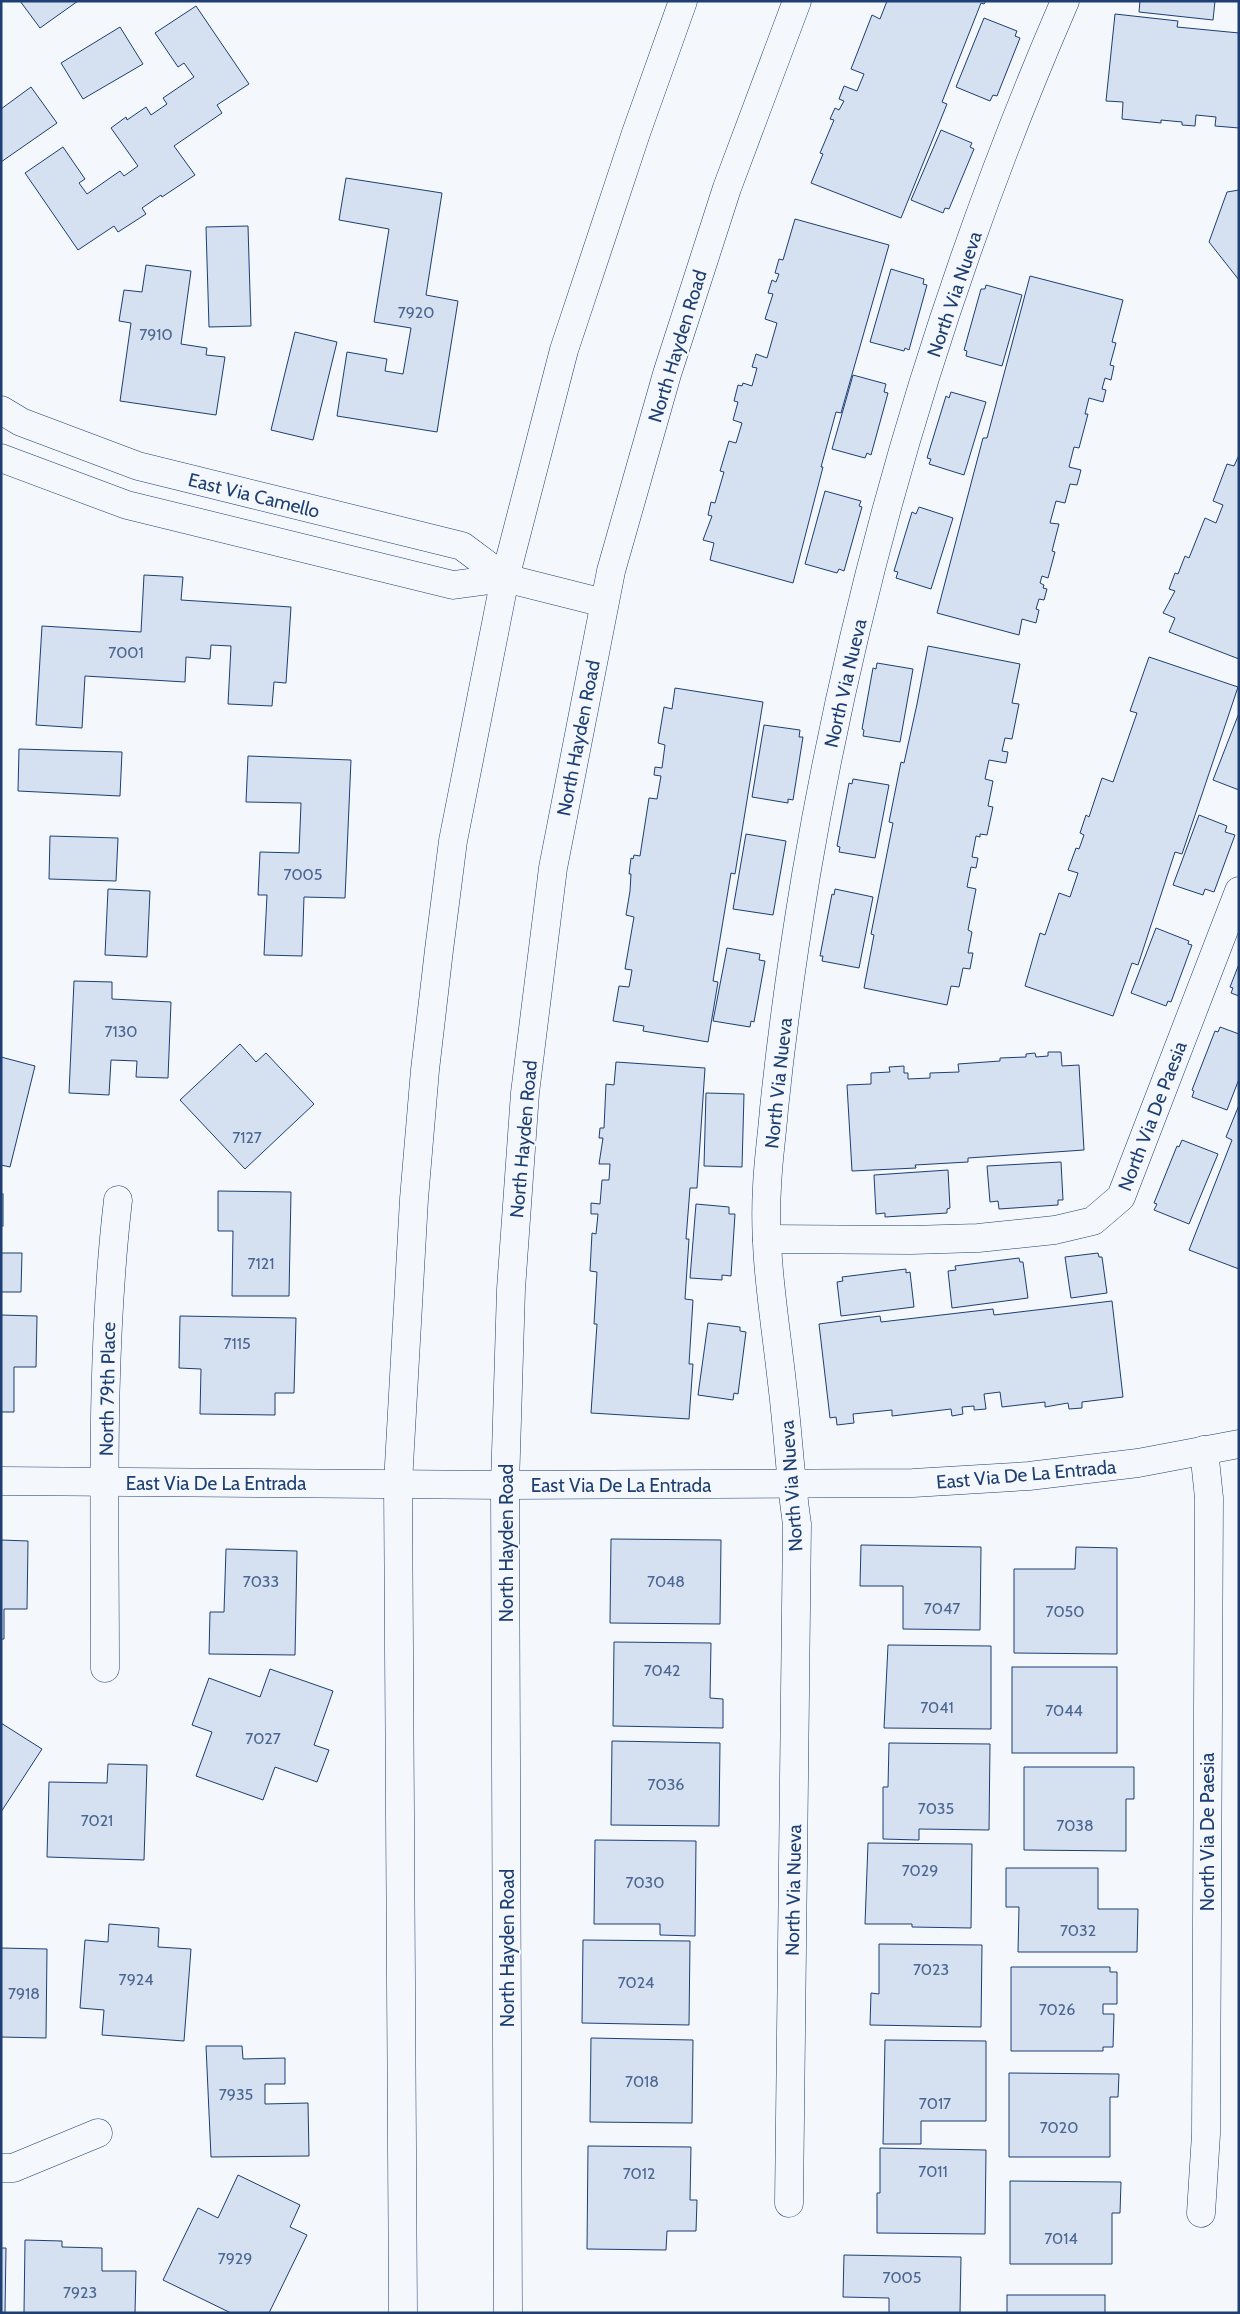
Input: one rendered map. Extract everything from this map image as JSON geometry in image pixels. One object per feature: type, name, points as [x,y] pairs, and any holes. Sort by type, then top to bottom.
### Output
[{"type":"street","points":[[403,2313],[398,1484],[414,1199],[436,968],[453,841],[505,578],[564,350],[633,142],[683,1]]},
{"type":"street","name":"North Hayden Road","points":[[508,2313],[505,1485],[511,1289],[525,1093],[553,868],[611,571],[667,374],[727,188],[798,1]]},
{"type":"street","name":"North Via Nueva","points":[[789,2203],[797,1539],[791,1484],[789,1440],[767,1239],[766,1189],[782,1031],[820,790],[851,651],[897,471],[951,298],[1029,84],[1065,1]]},
{"type":"street","points":[[1,459],[11,416]]},
{"type":"street","name":"East Via Camello","points":[[11,416],[138,466],[462,546],[505,578]]},
{"type":"street","name":"East Via Camello","points":[[1,459],[126,505],[453,585],[505,578],[604,603]]},
{"type":"street","name":"North Via De Paesia","points":[[767,1239],[911,1240],[978,1238],[1055,1230],[1093,1221],[1121,1197],[1239,891]]},
{"type":"street","name":"North 79th Place","points":[[105,1668],[105,1483],[110,1264],[118,1200]]},
{"type":"street","name":"East Via De La Entrada","points":[[1,1481],[505,1485],[914,1484],[1029,1476],[1138,1463],[1239,1444]]},
{"type":"street","name":"North Via De Paesia","points":[[1202,2213],[1206,2134],[1208,1508],[1204,1450]]},
{"type":"street","points":[[1,2168],[13,2168],[98,2133]]},
{"type":"building","points":[[20,1],[78,1],[40,28]]},
{"type":"building","points":[[887,1],[986,1],[984,4],[981,3],[942,102],[947,104],[901,218],[811,183],[823,154],[820,153],[834,120],[830,119],[835,108],[839,110],[844,101],[839,99],[844,86],[857,91],[864,74],[851,69],[872,15],[880,19]]},
{"type":"building","points":[[1140,1],[1215,1],[1213,20],[1139,12]]},
{"type":"building","points":[[196,6],[249,84],[217,105],[222,113],[174,146],[195,175],[142,208],[146,214],[118,232],[114,226],[78,250],[25,173],[63,147],[85,179],[79,183],[87,194],[120,171],[124,176],[138,166],[111,128],[126,117],[127,120],[146,107],[151,115],[167,104],[163,98],[194,77],[184,63],[178,67],[155,33]]},
{"type":"building","points":[[1115,14],[1178,21],[1177,27],[1239,33],[1239,128],[1215,126],[1216,117],[1196,115],[1195,126],[1182,125],[1182,122],[1161,120],[1161,123],[1122,119],[1123,102],[1106,101]]},
{"type":"building","points":[[984,18],[1017,31],[1015,36],[1020,38],[997,96],[993,95],[990,101],[956,87]]},
{"type":"building","points":[[120,27],[143,64],[83,99],[61,63]]},
{"type":"building","points":[[31,87],[57,123],[1,162],[1,109]]},
{"type":"building","points":[[941,130],[972,143],[970,147],[974,149],[949,209],[945,208],[943,213],[911,200]]},
{"type":"building","points":[[346,178],[442,193],[426,295],[458,301],[437,432],[337,416],[347,352],[387,359],[385,371],[403,374],[411,328],[374,322],[389,229],[339,220]]},
{"type":"building","points":[[1239,190],[1239,280],[1209,242],[1227,192]]},
{"type":"building","points":[[795,219],[889,245],[841,413],[836,412],[793,583],[710,560],[714,543],[703,540],[712,516],[708,515],[711,502],[715,503],[724,472],[720,471],[729,441],[736,443],[742,423],[733,420],[738,402],[734,401],[738,385],[742,386],[743,383],[752,386],[757,368],[752,367],[756,354],[767,358],[777,323],[765,319],[773,294],[768,293],[772,280],[776,282],[779,274],[775,273],[779,259],[783,260]]},
{"type":"building","points":[[248,226],[251,326],[209,327],[206,227]]},
{"type":"building","points":[[146,265],[191,271],[181,344],[207,348],[206,355],[225,357],[216,415],[120,401],[131,323],[119,321],[124,290],[142,292]]},
{"type":"building","points":[[891,269],[924,279],[923,284],[927,285],[909,350],[905,348],[904,351],[870,342]]},
{"type":"building","points":[[1030,276],[1123,300],[1112,342],[1116,343],[1110,365],[1114,366],[1111,380],[1105,378],[1102,389],[1106,390],[1103,402],[1089,398],[1085,414],[1088,414],[1079,448],[1074,447],[1069,467],[1081,470],[1077,485],[1070,484],[1065,503],[1056,501],[1050,523],[1059,524],[1052,551],[1055,552],[1048,578],[1042,576],[1040,583],[1044,585],[1043,588],[1047,589],[1044,600],[1039,599],[1036,609],[1039,610],[1036,623],[1022,619],[1019,635],[937,613],[983,438],[987,438]]},
{"type":"building","points":[[986,285],[1022,295],[1002,366],[966,356],[967,351],[964,350],[981,289],[985,289]]},
{"type":"building","points":[[295,332],[337,342],[313,440],[271,430]]},
{"type":"building","points":[[853,375],[886,384],[884,392],[888,393],[871,455],[867,453],[865,458],[832,449]]},
{"type":"building","points":[[951,392],[986,402],[964,475],[929,464],[931,459],[927,458],[946,396],[949,398]]},
{"type":"building","points":[[1239,455],[1239,659],[1169,632],[1175,618],[1163,613],[1175,591],[1169,589],[1175,573],[1178,574],[1185,556],[1189,558],[1205,518],[1216,523],[1223,505],[1213,501],[1227,464],[1234,466]]},
{"type":"building","points":[[825,491],[861,501],[859,506],[862,507],[844,571],[839,569],[837,573],[805,564]]},
{"type":"building","points":[[919,507],[953,518],[931,589],[896,578],[898,572],[894,571],[912,512],[916,514]]},
{"type":"building","points":[[144,575],[183,577],[181,600],[291,607],[286,683],[274,682],[272,706],[228,704],[231,646],[211,645],[210,659],[186,657],[185,682],[85,676],[82,728],[36,725],[42,626],[141,632]]},
{"type":"building","points":[[928,646],[1020,664],[1012,703],[1019,704],[1012,739],[1005,738],[1002,751],[1008,752],[1006,763],[989,760],[985,779],[993,781],[988,806],[993,807],[987,835],[980,834],[980,837],[976,836],[972,857],[978,858],[976,868],[971,867],[967,887],[976,889],[968,930],[972,932],[968,953],[973,953],[970,969],[963,968],[959,987],[951,986],[947,1005],[864,988],[874,935],[871,934],[893,823],[889,822],[901,762],[904,763]]},
{"type":"building","points":[[1149,657],[1238,687],[1182,854],[1175,852],[1138,965],[1132,963],[1113,1016],[1025,986],[1040,933],[1045,935],[1059,893],[1070,897],[1078,873],[1068,870],[1076,848],[1079,849],[1084,835],[1080,833],[1086,815],[1089,817],[1102,778],[1113,782],[1137,713],[1130,711]]},
{"type":"building","points":[[877,663],[913,669],[900,742],[863,736],[864,730],[862,729],[873,668],[876,669]]},
{"type":"building","points":[[675,688],[763,702],[735,874],[731,873],[713,981],[718,982],[708,1042],[643,1031],[644,1026],[613,1021],[619,986],[629,987],[632,970],[625,969],[634,917],[626,915],[630,891],[631,874],[629,874],[631,858],[633,859],[634,855],[640,856],[649,798],[657,799],[661,776],[654,775],[655,767],[662,768],[665,745],[658,743],[664,707],[672,709]]},
{"type":"building","points":[[1239,713],[1239,790],[1213,780]]},
{"type":"building","points":[[764,725],[800,730],[799,737],[803,737],[793,800],[788,799],[788,803],[752,797]]},
{"type":"building","points":[[19,749],[122,752],[120,796],[18,791]]},
{"type":"building","points":[[248,756],[351,760],[345,898],[304,897],[302,956],[264,955],[267,895],[258,895],[260,852],[299,853],[301,803],[246,802]]},
{"type":"building","points":[[853,779],[889,785],[875,858],[839,852],[840,847],[837,846],[849,783],[852,784]]},
{"type":"building","points":[[1199,815],[1227,826],[1225,832],[1235,835],[1214,892],[1205,889],[1203,895],[1173,885]]},
{"type":"building","points":[[746,834],[786,841],[773,915],[733,909]]},
{"type":"building","points":[[50,836],[118,838],[116,881],[49,879]]},
{"type":"building","points":[[108,889],[150,891],[147,957],[105,955]]},
{"type":"building","points":[[835,889],[873,897],[859,968],[822,961],[823,956],[820,956],[832,894],[834,895]]},
{"type":"building","points":[[1156,928],[1189,941],[1188,944],[1192,945],[1171,1002],[1168,1001],[1166,1006],[1131,993]]},
{"type":"building","points":[[727,948],[760,954],[759,960],[765,961],[754,1022],[751,1021],[750,1027],[713,1021]]},
{"type":"building","points":[[1239,964],[1239,996],[1231,993],[1233,988],[1230,987]]},
{"type":"building","points":[[74,981],[112,982],[112,999],[171,1002],[168,1078],[136,1077],[137,1061],[111,1060],[109,1095],[69,1093]]},
{"type":"building","points":[[1220,1027],[1239,1034],[1239,1079],[1227,1110],[1192,1097],[1194,1091],[1192,1090],[1215,1031],[1218,1032]]},
{"type":"building","points":[[240,1044],[256,1062],[266,1053],[314,1104],[245,1169],[180,1100]]},
{"type":"building","points":[[1048,1052],[1061,1052],[1062,1066],[1079,1065],[1084,1150],[968,1158],[968,1162],[915,1165],[916,1168],[852,1171],[847,1085],[871,1084],[871,1073],[890,1072],[889,1067],[904,1066],[904,1073],[908,1073],[908,1079],[930,1078],[930,1073],[959,1072],[958,1064],[1000,1061],[1000,1058],[1026,1057],[1026,1054],[1035,1053],[1036,1057],[1048,1056]]},
{"type":"building","points":[[1,1057],[35,1066],[10,1167],[1,1165]]},
{"type":"building","points":[[616,1062],[705,1068],[697,1188],[690,1188],[686,1239],[689,1239],[685,1299],[693,1300],[689,1364],[693,1364],[689,1419],[591,1413],[597,1324],[594,1324],[597,1272],[590,1271],[592,1233],[596,1234],[598,1214],[591,1214],[591,1203],[600,1204],[602,1180],[609,1180],[610,1164],[599,1164],[603,1138],[599,1138],[600,1128],[604,1128],[606,1084],[614,1085]]},
{"type":"building","points":[[706,1093],[744,1094],[742,1167],[704,1166]]},
{"type":"building","points":[[1239,1105],[1239,1269],[1189,1250],[1232,1140],[1226,1137]]},
{"type":"building","points":[[1182,1140],[1218,1154],[1189,1224],[1154,1210],[1157,1204],[1154,1203],[1177,1146],[1179,1147]]},
{"type":"building","points":[[1061,1162],[1063,1200],[1058,1200],[1058,1205],[999,1209],[998,1201],[990,1202],[987,1166]]},
{"type":"building","points":[[948,1170],[950,1208],[947,1209],[947,1213],[885,1217],[885,1213],[876,1214],[874,1175]]},
{"type":"building","points":[[218,1191],[291,1192],[289,1296],[232,1296],[233,1231],[218,1231]]},
{"type":"building","points":[[1,1194],[3,1194],[3,1226],[1,1226]]},
{"type":"building","points":[[696,1204],[729,1207],[729,1214],[735,1214],[731,1276],[722,1275],[722,1280],[690,1278]]},
{"type":"building","points":[[1,1253],[22,1253],[21,1292],[1,1292]]},
{"type":"building","points":[[1098,1253],[1099,1257],[1102,1257],[1107,1293],[1071,1298],[1065,1257]]},
{"type":"building","points":[[1019,1258],[1020,1262],[1023,1262],[1028,1298],[952,1308],[948,1271],[956,1270],[955,1266]]},
{"type":"building","points":[[906,1269],[906,1273],[910,1272],[914,1307],[841,1316],[837,1282],[843,1281],[842,1277]]},
{"type":"building","points":[[1112,1301],[1123,1397],[1082,1402],[1082,1408],[1069,1409],[1068,1403],[1045,1407],[1045,1402],[1002,1407],[1000,1392],[984,1394],[986,1409],[974,1410],[974,1406],[962,1407],[963,1414],[952,1416],[951,1409],[892,1416],[892,1410],[853,1414],[854,1423],[837,1425],[836,1417],[830,1418],[819,1324],[880,1316],[881,1322],[993,1309],[994,1315]]},
{"type":"building","points":[[1,1315],[37,1316],[36,1367],[14,1367],[14,1412],[1,1412]]},
{"type":"building","points":[[180,1316],[296,1318],[294,1393],[275,1393],[275,1415],[200,1414],[201,1369],[179,1368]]},
{"type":"building","points":[[708,1323],[740,1327],[740,1331],[746,1332],[738,1394],[734,1393],[733,1400],[698,1395]]},
{"type":"building","points":[[611,1539],[721,1540],[720,1624],[610,1623]]},
{"type":"building","points":[[1,1540],[28,1541],[27,1609],[4,1609],[4,1639],[1,1639]]},
{"type":"building","points":[[861,1545],[981,1547],[980,1630],[903,1629],[903,1586],[860,1586]]},
{"type":"building","points":[[1076,1547],[1117,1548],[1117,1654],[1014,1653],[1014,1569],[1075,1569]]},
{"type":"building","points":[[226,1549],[297,1551],[295,1655],[209,1654],[210,1612],[224,1612]]},
{"type":"building","points":[[614,1642],[711,1643],[710,1698],[723,1699],[723,1728],[613,1726]]},
{"type":"building","points":[[888,1645],[991,1646],[991,1729],[884,1728]]},
{"type":"building","points":[[1012,1667],[1117,1667],[1117,1753],[1012,1753]]},
{"type":"building","points":[[270,1669],[333,1691],[314,1745],[329,1750],[317,1782],[275,1767],[263,1800],[196,1776],[212,1732],[192,1725],[209,1678],[260,1697]]},
{"type":"building","points":[[1,1723],[42,1749],[1,1812]]},
{"type":"building","points":[[612,1741],[720,1743],[719,1826],[611,1825]]},
{"type":"building","points":[[889,1743],[990,1744],[989,1830],[919,1829],[919,1840],[883,1839],[883,1787],[888,1787]]},
{"type":"building","points":[[108,1764],[147,1765],[144,1860],[47,1857],[49,1782],[107,1783]]},
{"type":"building","points":[[1024,1767],[1134,1767],[1134,1799],[1126,1799],[1126,1851],[1024,1850]]},
{"type":"building","points":[[595,1840],[696,1841],[695,1936],[660,1935],[660,1924],[594,1924]]},
{"type":"building","points":[[868,1843],[972,1844],[971,1928],[912,1927],[912,1924],[865,1924]]},
{"type":"building","points":[[1006,1868],[1098,1868],[1098,1909],[1138,1909],[1137,1952],[1018,1952],[1019,1907],[1006,1907]]},
{"type":"building","points":[[109,1924],[159,1928],[158,1947],[191,1949],[184,2041],[102,2035],[104,2010],[80,2008],[85,1940],[108,1942]]},
{"type":"building","points":[[583,1940],[690,1941],[689,2025],[582,2023]]},
{"type":"building","points":[[879,1944],[982,1945],[981,2027],[870,2025],[871,1993],[879,1994]]},
{"type":"building","points":[[1,1948],[47,1949],[46,2038],[1,2037]]},
{"type":"building","points":[[1011,1967],[1110,1967],[1110,1972],[1117,1972],[1117,2004],[1103,2004],[1103,2014],[1114,2014],[1113,2047],[1103,2047],[1103,2051],[1011,2051]]},
{"type":"building","points":[[591,2038],[693,2040],[692,2123],[590,2122]]},
{"type":"building","points":[[885,2040],[986,2041],[986,2121],[921,2121],[921,2144],[883,2144]]},
{"type":"building","points":[[206,2046],[242,2046],[243,2059],[285,2058],[285,2084],[265,2084],[265,2104],[308,2103],[309,2156],[211,2157]]},
{"type":"building","points":[[1009,2073],[1119,2074],[1118,2097],[1110,2097],[1110,2157],[1009,2157]]},
{"type":"building","points":[[588,2146],[691,2147],[690,2200],[697,2200],[696,2231],[667,2231],[666,2250],[587,2249]]},
{"type":"building","points":[[880,2148],[986,2150],[985,2234],[877,2233],[877,2193],[880,2193]]},
{"type":"building","points":[[238,2175],[300,2205],[290,2227],[307,2235],[269,2313],[231,2313],[163,2280],[198,2208],[218,2218]]},
{"type":"building","points":[[1010,2181],[1121,2182],[1120,2213],[1112,2213],[1112,2264],[1010,2264]]},
{"type":"building","points":[[25,2240],[62,2241],[62,2247],[102,2248],[102,2271],[136,2271],[135,2313],[24,2313]]},
{"type":"building","points":[[1,2248],[6,2248],[5,2313],[1,2313]]},
{"type":"building","points":[[844,2255],[961,2257],[960,2313],[889,2313],[889,2298],[843,2297]]},
{"type":"building","points":[[1007,2295],[1105,2295],[1105,2313],[1007,2313]]}]
